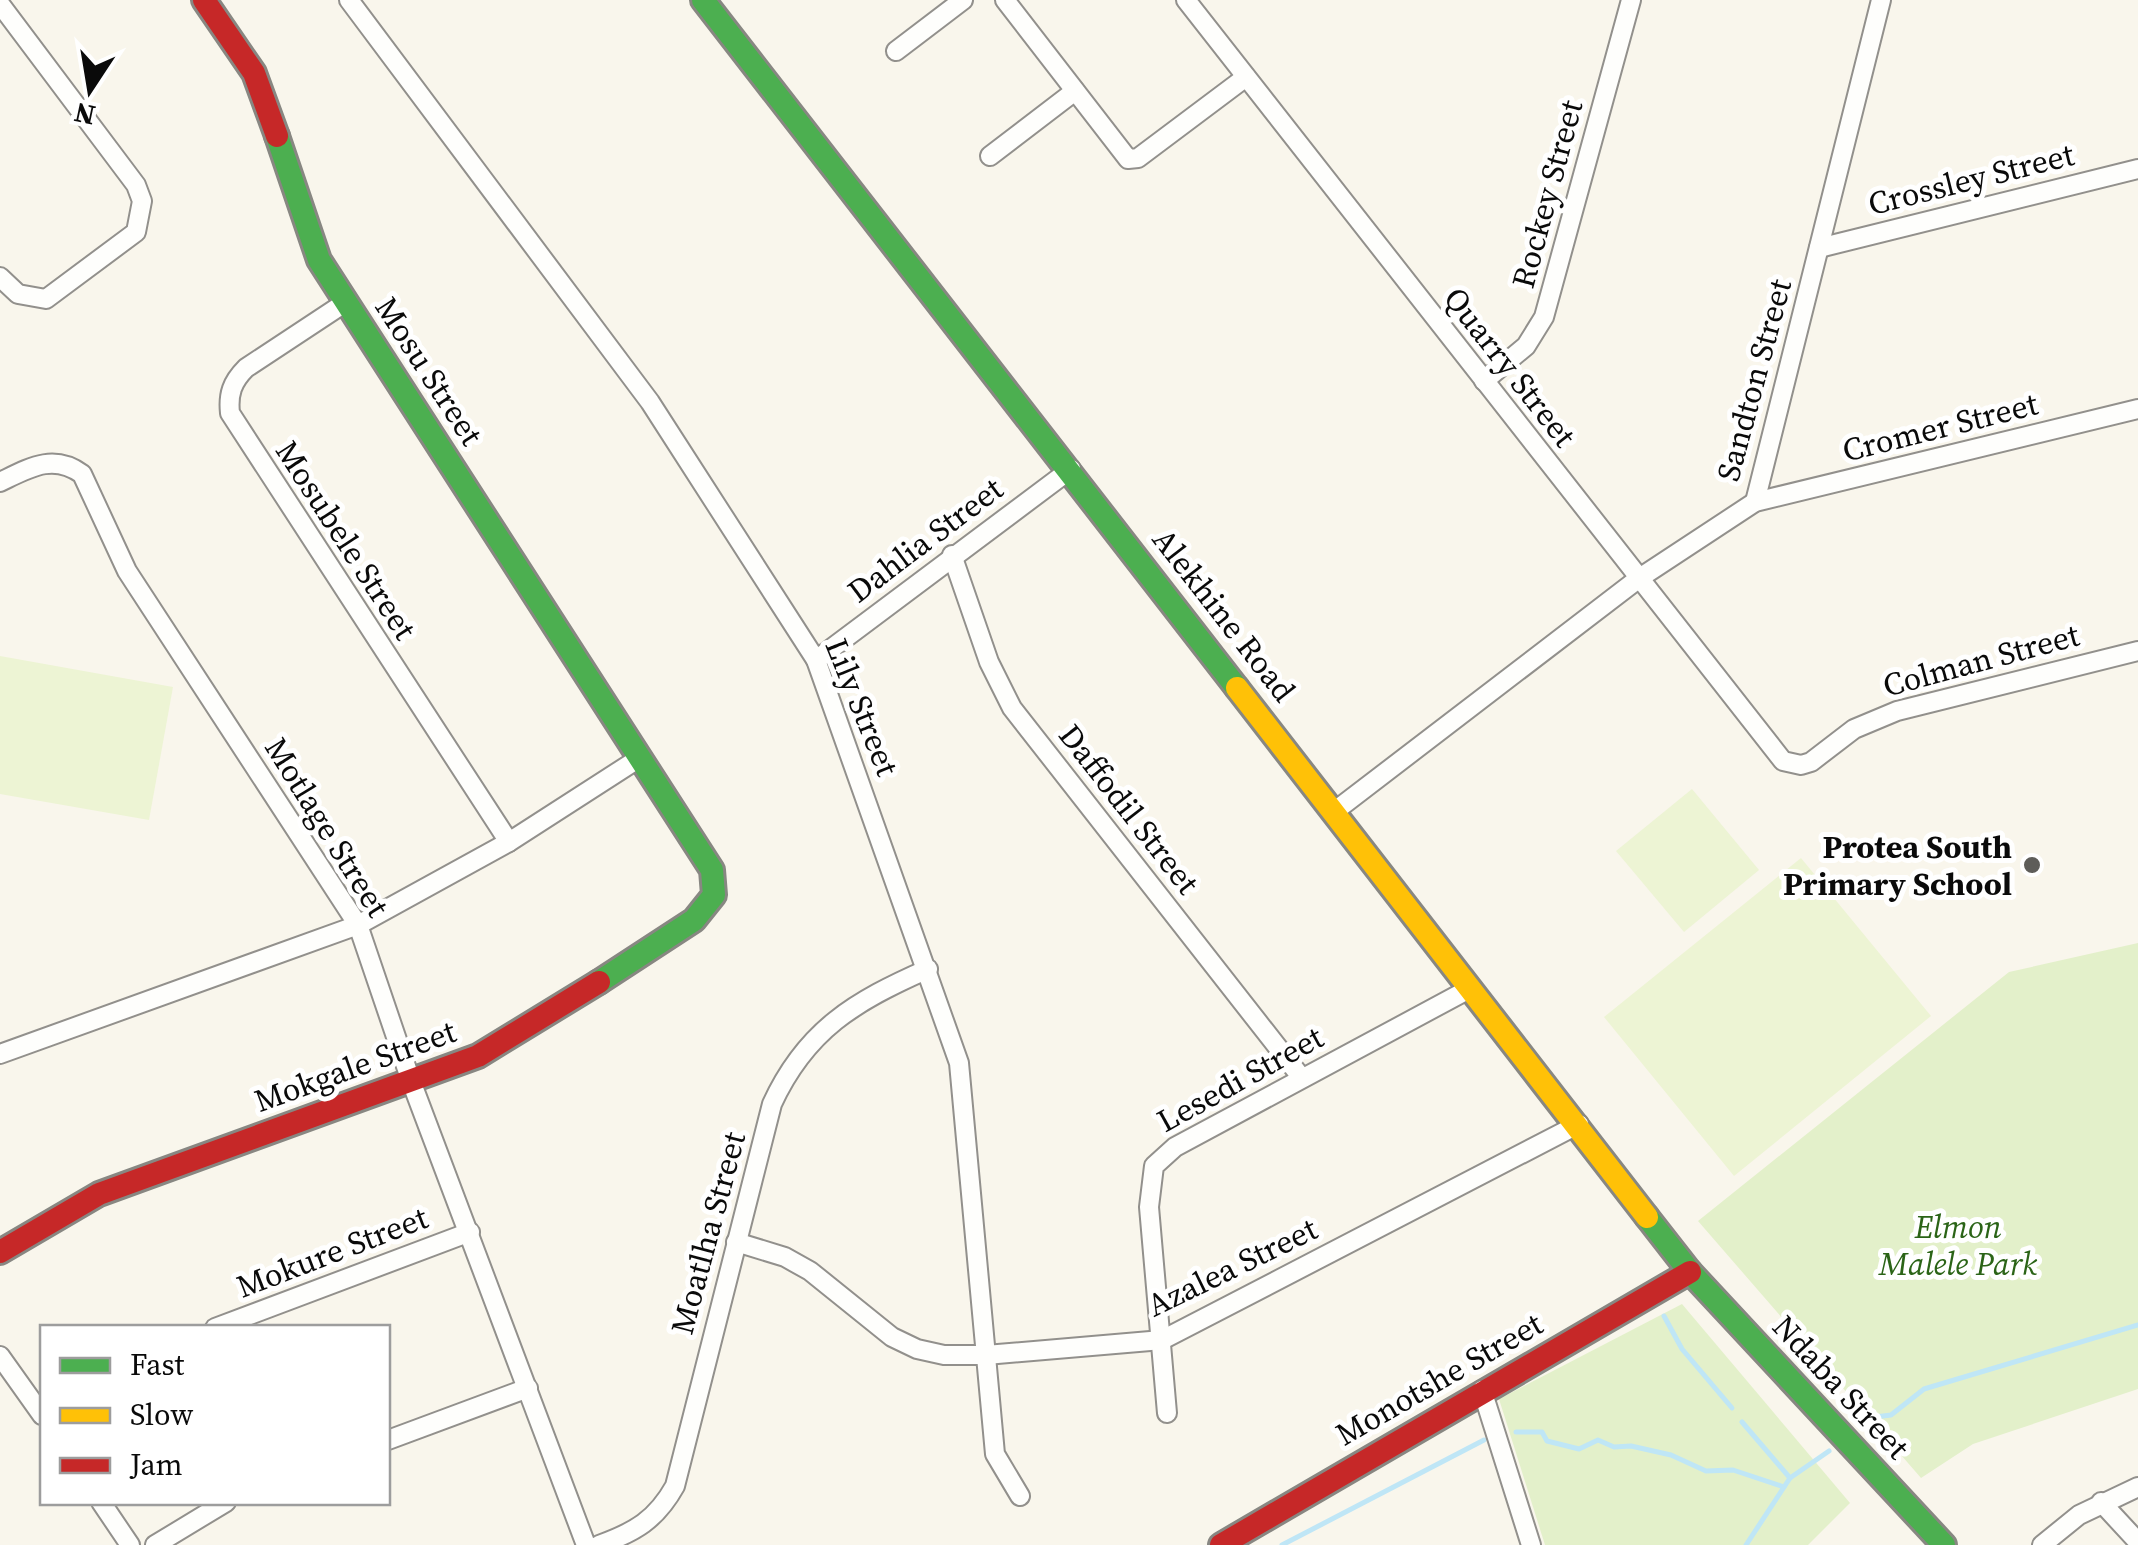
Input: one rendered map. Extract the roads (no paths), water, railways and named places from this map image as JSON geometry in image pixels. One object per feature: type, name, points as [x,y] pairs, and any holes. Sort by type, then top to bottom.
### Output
[{"type":"street","name":"Mosu Street","points":[[204,0],[242,52],[260,86],[304,229],[346,302],[712,870],[716,886],[711,902]]},
{"type":"street","name":"Lily Street","points":[[349,0],[650,402],[816,660],[959,1063],[994,1454],[1020,1496]]},
{"type":"street","name":"Alekhine Road","points":[[703,0],[1071,469],[1690,1272]]},
{"type":"street","points":[[896,51],[962,0]]},
{"type":"street","points":[[1005,0],[1133,160],[1246,77]]},
{"type":"street","name":"Quarry Street","points":[[1186,0],[1775,753],[1792,764]]},
{"type":"street","name":"Rockey Street","points":[[1484,382],[1526,346],[1544,317],[1631,0]]},
{"type":"street","name":"Sandton Street","points":[[1335,811],[1638,580],[1755,502],[1881,0]]},
{"type":"street","points":[[0,4],[136,185],[142,201],[136,232],[46,299],[18,294],[0,277]]},
{"type":"street","points":[[990,156],[1075,90]]},
{"type":"street","name":"Crossley Street","points":[[1819,248],[2138,168]]},
{"type":"street","name":"Mosubele Street","points":[[346,302],[235,378],[228,397],[230,413],[509,842]]},
{"type":"street","name":"Cromer Street","points":[[1755,502],[2138,408]]},
{"type":"street","name":"Motlage Street","points":[[0,482],[46,463],[70,466],[82,474],[128,571],[358,926],[411,1081],[586,1545]]},
{"type":"street","name":"Dahlia Street","points":[[816,660],[1071,469]]},
{"type":"street","name":"Daffodil Street","points":[[952,556],[989,662],[1012,708],[1301,1077]]},
{"type":"street","name":"Colman Street","points":[[1792,764],[1811,762],[1854,729],[1897,710],[2138,651]]},
{"type":"street","points":[[0,1054],[358,926],[509,842],[641,757]]},
{"type":"street","name":"Mokgale Street","points":[[0,1252],[99,1194],[411,1081],[520,1034],[694,920],[711,902]]},
{"type":"street","name":"Moatlha Street","points":[[599,1545],[637,1530],[654,1518],[675,1486],[772,1104],[786,1074],[805,1048],[855,1004],[928,969]]},
{"type":"street","name":"Lesedi Street","points":[[1167,1412],[1149,1207],[1154,1166],[1175,1147],[1471,988]]},
{"type":"street","name":"Azalea Street","points":[[736,1242],[810,1270],[892,1337],[917,1350],[944,1355],[986,1355],[1162,1340],[1578,1124]]},
{"type":"street","name":"Mokure Street","points":[[223,1325],[470,1232]]},
{"type":"street","name":"Monotshe Street","points":[[1222,1545],[1690,1272]]},
{"type":"street","name":"Ndaba Street","points":[[1690,1272],[1944,1545]]},
{"type":"street","points":[[0,1356],[40,1413]]},
{"type":"street","points":[[390,1439],[528,1388]]},
{"type":"street","points":[[1482,1390],[1530,1545]]},
{"type":"street","points":[[2042,1545],[2101,1502],[2138,1487]]},
{"type":"street","points":[[2101,1502],[2138,1542]]},
{"type":"street","points":[[103,1505],[130,1545]]},
{"type":"street","points":[[155,1545],[221,1505]]},
{"type":"waterway","points":[[1664,1316],[1682,1349],[1732,1408]]},
{"type":"waterway","points":[[1867,1418],[1891,1415],[1924,1389],[2138,1325]]},
{"type":"waterway","points":[[1742,1422],[1790,1478]]},
{"type":"waterway","points":[[1516,1432],[1542,1432],[1547,1441],[1579,1449],[1598,1440],[1614,1447],[1631,1446],[1671,1455],[1706,1471],[1733,1470],[1784,1487]]},
{"type":"waterway","points":[[1282,1545],[1484,1440]]},
{"type":"waterway","points":[[1746,1545],[1790,1478],[1829,1451]]},
{"type":"place","name":"Protea South Primary School","points":[[2032,865]]},
{"type":"park label","name":"Elmon Malele Park","points":[[1958,1246]]}]
